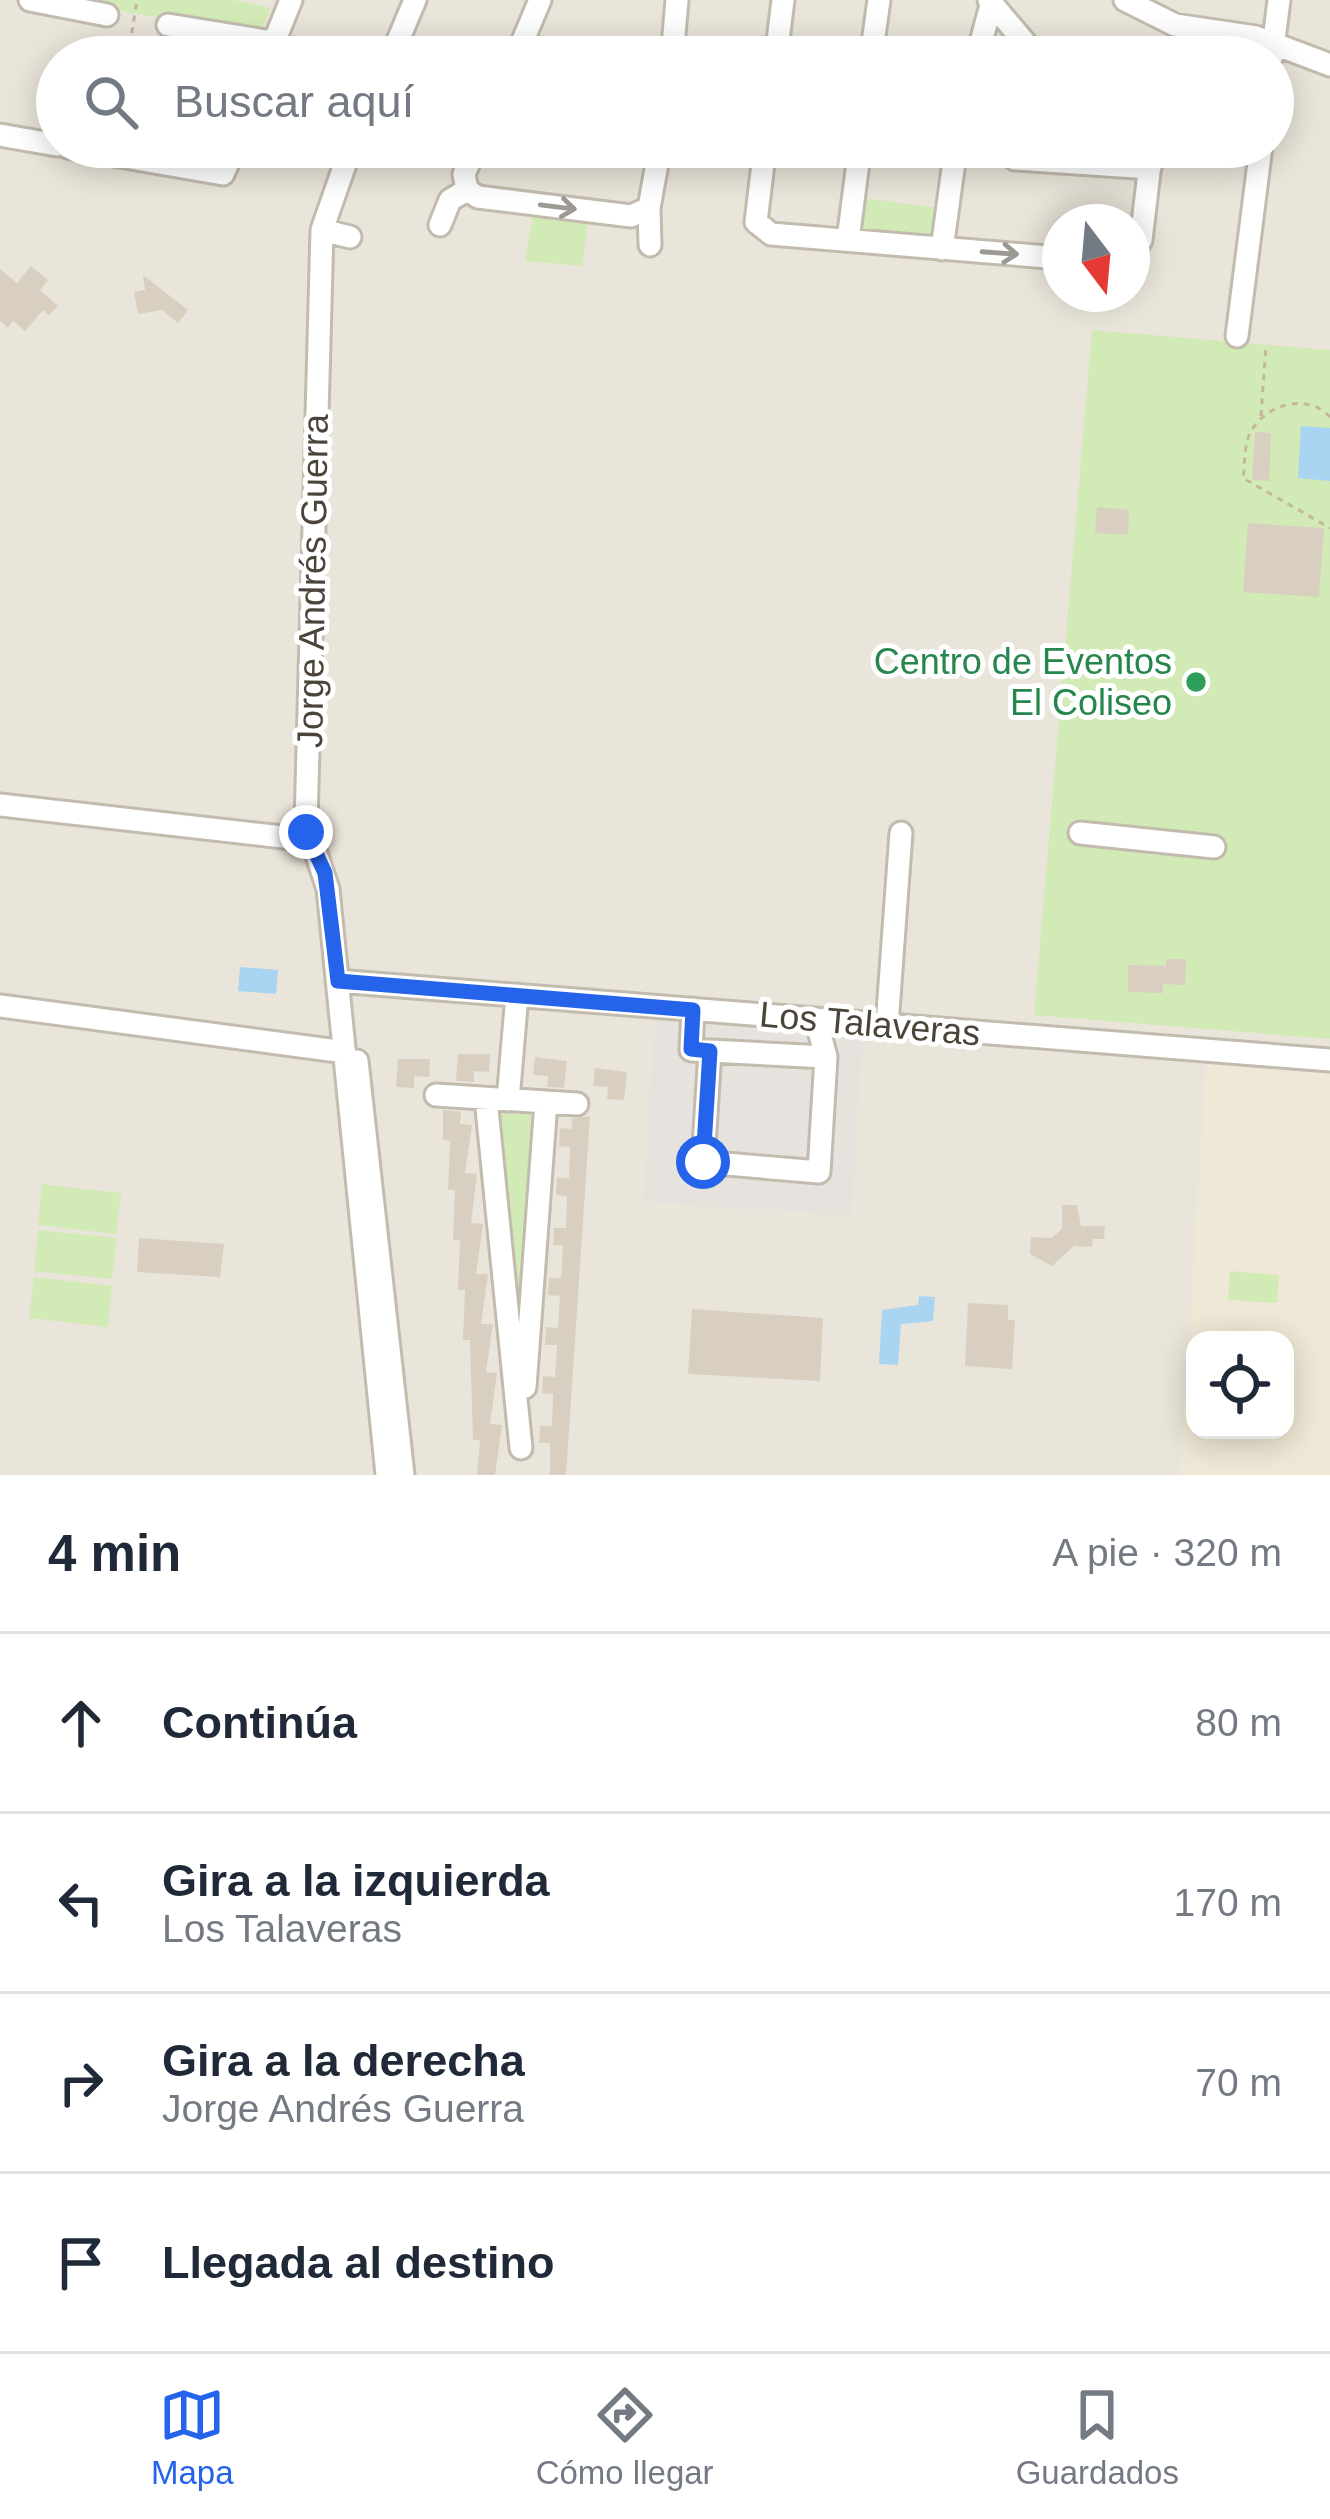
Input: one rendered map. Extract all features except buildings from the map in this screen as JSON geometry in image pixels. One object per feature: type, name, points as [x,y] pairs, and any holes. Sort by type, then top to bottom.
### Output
[{"type":"street","points":[[30,0],[107,15]]},
{"type":"street","points":[[400,36],[416,0]]},
{"type":"street","points":[[524,36],[540,0]]},
{"type":"street","points":[[674,36],[677,0]]},
{"type":"street","points":[[779,36],[783,0]]},
{"type":"street","points":[[875,36],[879,0]]},
{"type":"street","points":[[1124,0],[1175,25],[1216,36]]},
{"type":"street","points":[[1275,36],[1279,0]]},
{"type":"street","points":[[274,36],[284,1]]},
{"type":"street","points":[[982,36],[990,3]]},
{"type":"street","points":[[990,3],[1019,36]]},
{"type":"street","points":[[169,25],[213,36]]},
{"type":"street","points":[[1294,56],[1330,64]]},
{"type":"street","points":[[0,135],[36,141]]},
{"type":"street","points":[[194,168],[223,174],[226,168]]},
{"type":"street","name":"Jorge Andrés Guerra","points":[[344,168],[322,230],[309,840],[325,873],[387,1475]]},
{"type":"street","points":[[468,168],[467,190],[478,197],[631,216],[649,208]]},
{"type":"street","points":[[650,245],[649,208],[656,168]]},
{"type":"street","points":[[762,168],[756,217],[760,228],[771,234],[1042,257]]},
{"type":"street","points":[[848,241],[857,168]]},
{"type":"street","points":[[942,249],[953,168]]},
{"type":"street","points":[[1145,204],[1150,168]]},
{"type":"street","points":[[1238,336],[1258,168]]},
{"type":"street","points":[[440,225],[450,200],[467,190]]},
{"type":"street","points":[[322,230],[350,237]]},
{"type":"street","points":[[0,805],[309,840]]},
{"type":"street","points":[[887,1025],[901,833]]},
{"type":"street","points":[[1081,833],[1214,847]]},
{"type":"street","name":"Los Talaveras","points":[[338,981],[1330,1060]]},
{"type":"street","points":[[517,995],[497,1099],[521,1448],[546,1102]]},
{"type":"street","points":[[0,1006],[345,1052]]},
{"type":"street","points":[[693,1010],[691,1049],[826,1057]]},
{"type":"street","name":"Jorge Andrés Guerra","points":[[341,1015],[363,1090],[403,1475]]},
{"type":"street","points":[[710,1051],[703,1162],[819,1172],[826,1057],[816,1019]]},
{"type":"street","points":[[436,1095],[577,1104]]},
{"type":"path","points":[[131,36],[137,0]]},
{"type":"path","points":[[1261,420],[1266,346]]},
{"type":"path","points":[[1330,417],[1320,406],[1295,402],[1261,420],[1247,439],[1243,478],[1330,528]]},
{"type":"shaded area","points":[[0,0],[1330,0],[1330,1475],[0,1475]]},
{"type":"shaded area","points":[[655,1020],[863,1033],[851,1215],[643,1202]]},
{"type":"shaded area","points":[[1206,1065],[1330,1074],[1330,1475],[1180,1475],[1186,1380],[1186,1439],[1294,1439],[1294,1331],[1189,1331]]},
{"type":"green space","points":[[55,0],[233,0],[271,8],[259,34]]},
{"type":"green space","points":[[862,198],[939,208],[934,245],[857,235]]},
{"type":"green space","points":[[534,209],[589,216],[582,266],[525,261]]},
{"type":"green space","name":"Centro de Eventos El Coliseo","points":[[1092,330],[1330,350],[1330,1039],[1034,1015]]},
{"type":"green space","points":[[496,1108],[532,1110],[537,1118],[520,1384]]},
{"type":"green space","points":[[42,1184],[121,1193],[116,1234],[38,1225]]},
{"type":"green space","points":[[38,1230],[117,1238],[112,1279],[34,1271]]},
{"type":"green space","points":[[1230,1271],[1279,1275],[1277,1303],[1228,1300]]},
{"type":"green space","points":[[34,1277],[112,1286],[108,1327],[29,1318]]},
{"type":"water","points":[[1301,426],[1330,428],[1330,481],[1298,478]]},
{"type":"water","points":[[240,967],[278,970],[276,994],[238,991]]},
{"type":"water","points":[[919,1296],[935,1297],[933,1321],[901,1324],[898,1365],[879,1364],[882,1310],[918,1305]]},
{"type":"place","name":"Centro de Eventos El Coliseo","points":[[1196,682]]},
{"type":"route","points":[[306,832],[325,873],[338,981],[693,1010],[691,1049],[710,1051],[703,1162]]}]
